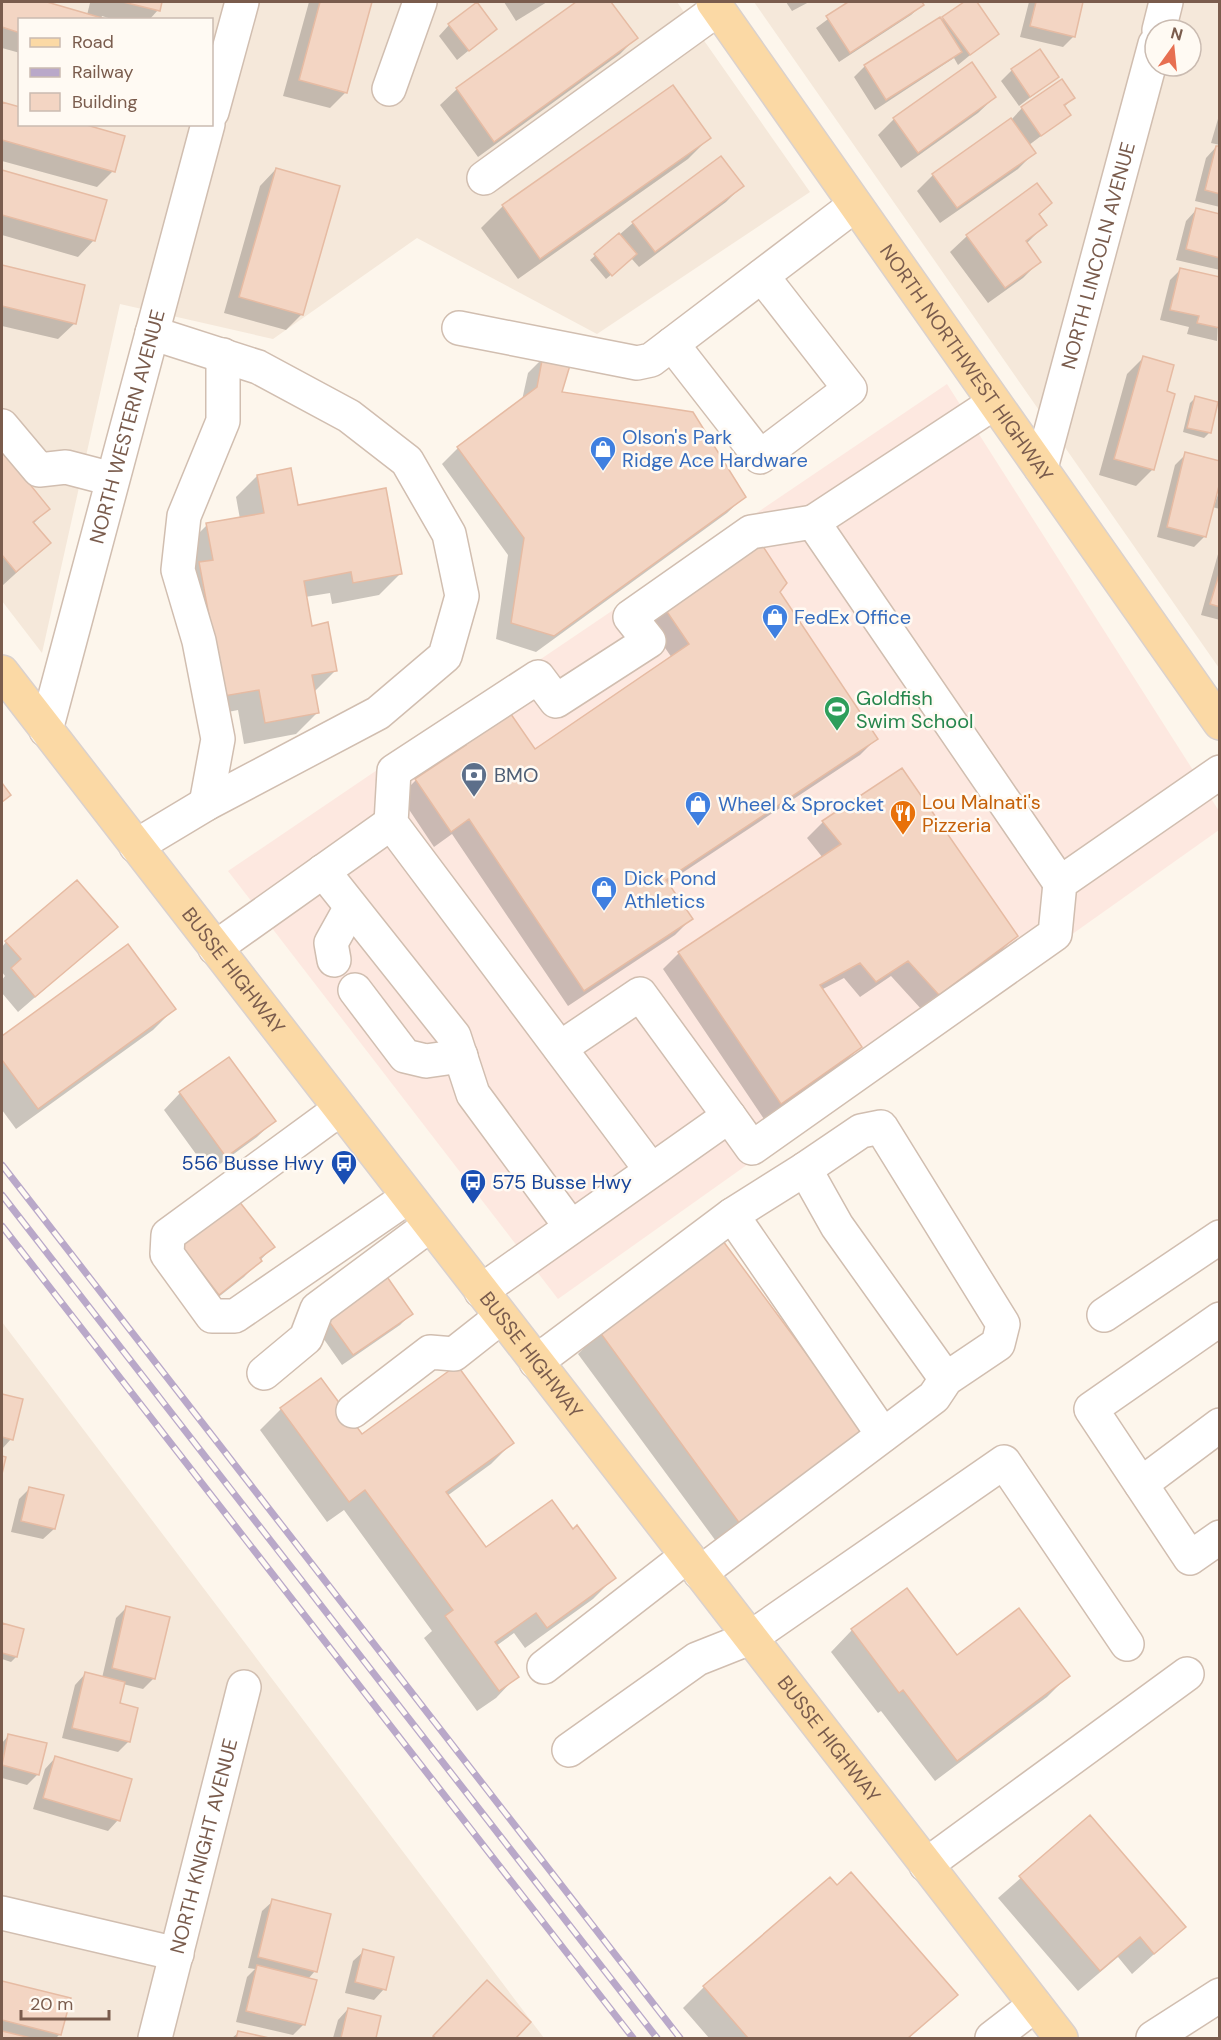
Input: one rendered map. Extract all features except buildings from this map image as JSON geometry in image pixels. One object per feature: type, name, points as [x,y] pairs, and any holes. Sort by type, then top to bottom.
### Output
[{"type":"main road","name":"NORTH NORTHWEST HIGHWAY","points":[[716,5],[1220,723]]},
{"type":"main road","name":"BUSSE HIGHWAY","points":[[2,672],[1061,2038]]},
{"type":"street","points":[[213,108],[242,2]]},
{"type":"street","points":[[389,89],[420,2]]},
{"type":"street","points":[[1162,18],[1166,2]]},
{"type":"street","points":[[484,178],[716,5]]},
{"type":"street","name":"NORTH LINCOLN AVENUE","points":[[1041,468],[1146,78]]},
{"type":"street","name":"NORTH WESTERN AVENUE","points":[[46,730],[207,126]]},
{"type":"street","points":[[459,328],[637,363],[651,360],[855,205]]},
{"type":"street","points":[[672,344],[760,457],[850,388],[762,276]]},
{"type":"street","points":[[136,846],[206,804],[378,712],[445,656],[462,596],[449,534],[406,461],[349,416],[258,367],[152,333]]},
{"type":"street","points":[[206,804],[218,739],[199,641],[178,570],[184,516],[222,421],[224,355]]},
{"type":"street","points":[[651,1170],[391,823],[394,771],[538,677],[556,701],[649,641],[630,617],[751,532],[813,522],[994,403]]},
{"type":"street","points":[[2,426],[39,470],[66,467],[112,479]]},
{"type":"street","points":[[560,1048],[640,994],[752,1148],[1055,934],[1060,883],[813,522]]},
{"type":"street","points":[[1060,883],[1220,772]]},
{"type":"street","points":[[215,948],[391,823]]},
{"type":"street","points":[[323,871],[454,1036],[474,1094],[571,1227]]},
{"type":"street","points":[[334,960],[331,943],[351,907]]},
{"type":"street","points":[[356,990],[405,1056],[426,1061],[460,1056]]},
{"type":"street","points":[[340,1109],[168,1235],[167,1254],[212,1316],[235,1316],[408,1197]]},
{"type":"street","points":[[481,1291],[729,1116]]},
{"type":"street","points":[[536,1362],[732,1215],[806,1169],[861,1131],[881,1127],[1003,1324],[998,1344],[946,1378],[934,1397],[883,1435],[544,1667]]},
{"type":"street","points":[[806,1169],[837,1226],[946,1378]]},
{"type":"street","points":[[732,1215],[883,1435]]},
{"type":"street","points":[[264,1373],[306,1338],[317,1309],[430,1225]]},
{"type":"street","points":[[1104,1315],[1220,1238]]},
{"type":"street","points":[[353,1411],[430,1352],[454,1354],[501,1317]]},
{"type":"street","points":[[1220,1319],[1091,1409],[1190,1558],[1220,1537]]},
{"type":"street","points":[[1141,1484],[1220,1425]]},
{"type":"street","points":[[569,1750],[697,1659],[750,1638],[1005,1462],[1127,1644]]},
{"type":"street","points":[[926,1865],[1186,1674]]},
{"type":"street","name":"NORTH KNIGHT AVENUE","points":[[155,2038],[244,1687]]},
{"type":"street","points":[[2,1913],[177,1954]]},
{"type":"street","points":[[1153,2038],[1220,1995]]},
{"type":"street","points":[[992,2038],[1035,2005]]},
{"type":"shaded area","points":[[2,2],[677,2],[810,192],[597,334],[417,238],[273,339],[120,304],[42,653],[2,601]]},
{"type":"shaded area","points":[[754,2],[1219,2],[1219,668]]},
{"type":"shaded area","points":[[947,384],[1219,811],[1219,830],[558,1299],[228,871]]},
{"type":"shaded area","points":[[2,1322],[544,2038],[2,2038]]},
{"type":"railway","points":[[2,1165],[680,2038]]},
{"type":"railway","points":[[2,1195],[657,2038]]},
{"type":"railway","points":[[2,1226],[633,2038]]},
{"type":"place","name":"Olson's Park Ridge Ace Hardware","points":[[603,472]]},
{"type":"place","name":"FedEx Office","points":[[775,640]]},
{"type":"place","name":"Goldfish Swim School","points":[[837,732]]},
{"type":"place","name":"BMO","points":[[474,798]]},
{"type":"place","name":"Wheel & Sprocket","points":[[698,827]]},
{"type":"place","name":"Lou Malnati's Pizzeria","points":[[903,836]]},
{"type":"place","name":"Dick Pond Athletics","points":[[604,912]]},
{"type":"place","name":"556 Busse Hwy","points":[[344,1186]]},
{"type":"place","name":"575 Busse Hwy","points":[[473,1205]]}]
